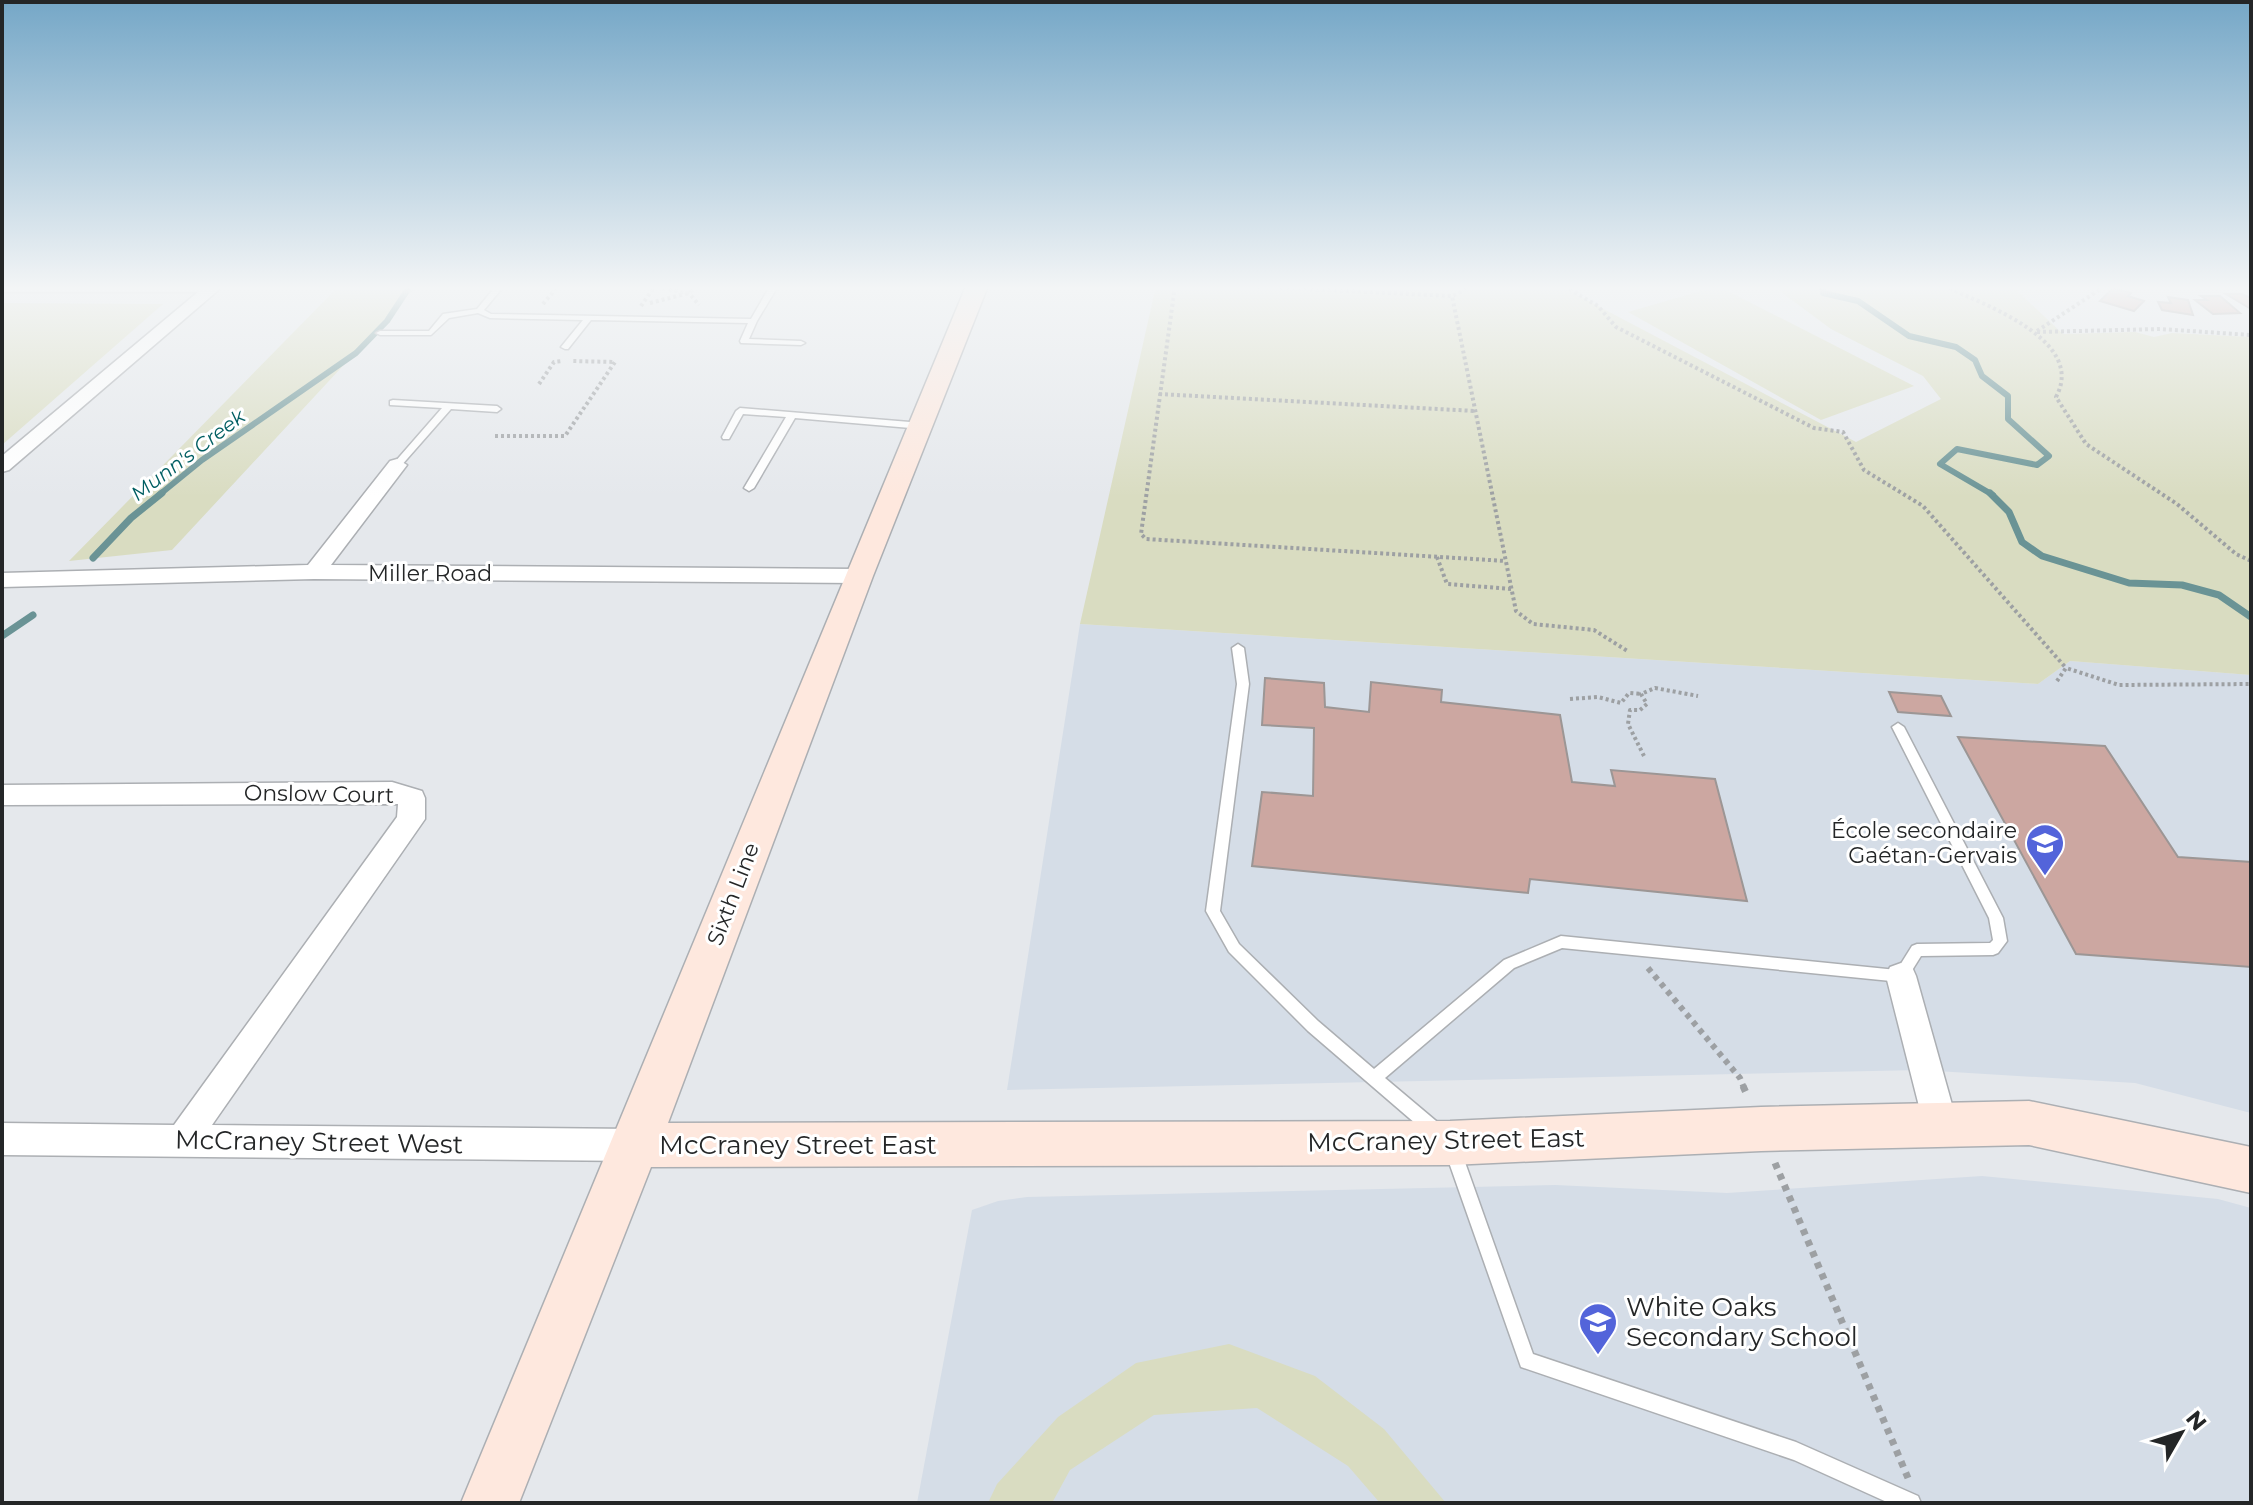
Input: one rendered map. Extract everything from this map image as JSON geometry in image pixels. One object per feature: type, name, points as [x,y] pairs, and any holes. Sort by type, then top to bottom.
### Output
[{"type":"street","points":[[2,466],[132,356]]},
{"type":"street","name":"Sixth Line","points":[[490,1503],[636,1145],[858,576],[949,356]]},
{"type":"street","points":[[314,572],[397,465]]},
{"type":"street","name":"Miller Road","points":[[2,580],[314,572],[858,576]]},
{"type":"street","name":"Onslow Court","points":[[2,795],[392,792],[412,798],[411,819],[214,1092],[183,1141]]},
{"type":"street","points":[[1901,976],[1941,1126]]},
{"type":"street","name":"McCraney Street East","points":[[636,1145],[1450,1143],[1761,1129],[2029,1123],[2250,1173]]},
{"type":"street","name":"McCraney Street West","points":[[2,1139],[636,1145]]},
{"type":"lane","points":[[393,403],[497,409]]},
{"type":"lane","points":[[397,465],[449,406]]},
{"type":"lane","points":[[726,437],[740,411],[922,426]]},
{"type":"lane","points":[[749,488],[792,415]]},
{"type":"lane","points":[[1238,648],[1243,684],[1213,911],[1234,948],[1313,1026],[1450,1143],[1527,1361],[1796,1451],[1912,1496]]},
{"type":"lane","points":[[1374,1078],[1509,964],[1561,942],[1901,976],[1917,950],[1993,949],[2000,941],[1996,918],[1898,727]]},
{"type":"path","points":[[1165,356],[1141,534],[1146,539],[1506,561]]},
{"type":"path","points":[[1464,356],[1516,611],[1533,624],[1594,630],[1629,652]]},
{"type":"path","points":[[1672,356],[1814,428],[1843,432],[1864,470],[1923,506],[2066,668],[2119,685],[2251,684]]},
{"type":"path","points":[[2057,356],[2064,380],[2056,397],[2086,444],[2177,504],[2236,554],[2251,561]]},
{"type":"path","points":[[495,436],[565,436],[615,362],[559,361],[539,384]]},
{"type":"path","points":[[1159,394],[1475,411]]},
{"type":"path","points":[[1437,557],[1447,584],[1512,589]]},
{"type":"path","points":[[2057,681],[2066,668]]},
{"type":"path","points":[[1621,703],[1629,693],[1641,694],[1655,688],[1698,696]]},
{"type":"path","points":[[1570,699],[1598,697],[1621,703],[1630,710],[1640,710],[1647,704],[1641,694]]},
{"type":"path","points":[[1630,710],[1628,724],[1644,756]]},
{"type":"path","points":[[1632,949],[1740,1078],[1912,1496]]},
{"type":"shaded area","points":[[1080,624],[2038,684],[2070,661],[2251,675],[2251,1113],[2135,1083],[1920,1070],[1007,1090]]},
{"type":"shaded area","name":"White Oaks Secondary School","points":[[1982,1176],[2218,1199],[2251,1208],[2251,1503],[917,1503],[972,1210],[998,1201],[1027,1197],[1555,1185],[1727,1193]]},
{"type":"green space","points":[[2,356],[103,356],[2,445]]},
{"type":"green space","points":[[270,356],[352,356],[172,550],[69,561]]},
{"type":"green space","points":[[1140,356],[1693,356],[1856,442],[1941,399],[1923,376],[1884,356],[2251,356],[2251,675],[2070,661],[2038,684],[1080,624]]},
{"type":"green space","points":[[1707,356],[1856,356],[1914,386],[1821,420]]},
{"type":"green space","points":[[1229,1344],[1315,1376],[1384,1429],[1446,1503],[1380,1503],[1348,1466],[1257,1408],[1154,1415],[1070,1470],[1052,1503],[988,1503],[997,1484],[1058,1417],[1136,1363]]},
{"type":"building","points":[[1265,678],[1324,683],[1325,707],[1369,712],[1371,682],[1442,690],[1441,702],[1560,715],[1572,782],[1615,786],[1611,770],[1715,779],[1747,901],[1530,879],[1528,893],[1252,866],[1262,792],[1313,796],[1314,728],[1262,725]]},
{"type":"building","points":[[1889,692],[1941,696],[1951,716],[1898,712]]},
{"type":"building","points":[[1958,737],[2105,746],[2178,857],[2251,862],[2251,967],[2076,954]]},
{"type":"waterway","name":"Munn's Creek","points":[[159,495],[202,460],[351,356]]},
{"type":"waterway","points":[[1969,356],[1975,360],[1982,376],[2008,396],[2008,419],[2049,456],[2037,465],[1957,449],[1940,464],[1991,494]]},
{"type":"waterway","name":"Munn's Creek","points":[[93,558],[131,518],[162,493]]},
{"type":"waterway","points":[[1991,494],[2009,512],[2022,542],[2042,556],[2129,583],[2182,585],[2219,595],[2251,617]]},
{"type":"waterway","name":"Munn's Creek","points":[[2,636],[33,615]]},
{"type":"place","name":"École secondaire Gaétan-Gervais","points":[[2045,877]]},
{"type":"place","name":"White Oaks Secondary School","points":[[1598,1356]]}]
